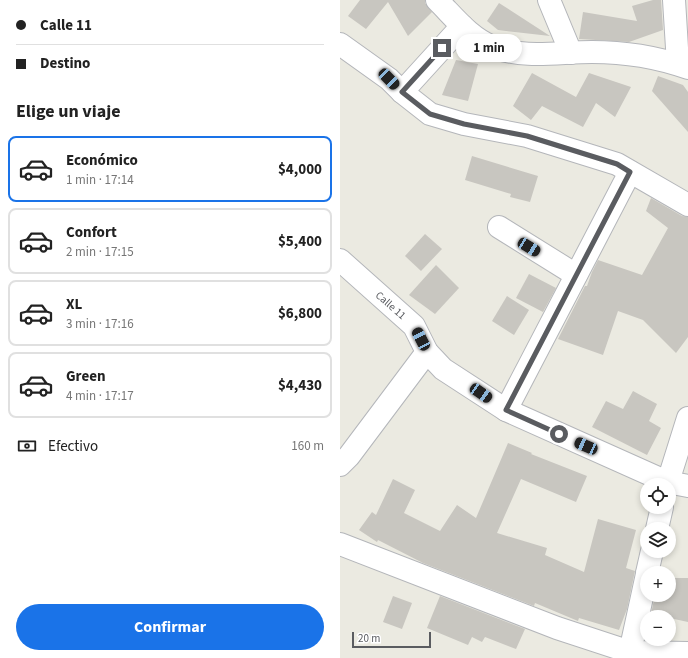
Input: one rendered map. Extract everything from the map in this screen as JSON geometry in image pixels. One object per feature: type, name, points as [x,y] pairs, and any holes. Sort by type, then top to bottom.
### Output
[{"type":"street","points":[[437,0],[471,35],[492,47],[519,54],[571,52],[636,54],[683,66],[674,0]]},
{"type":"street","points":[[549,0],[571,52]]},
{"type":"street","points":[[402,92],[462,26]]},
{"type":"street","points":[[340,44],[389,79],[402,92],[430,114],[464,124],[527,136],[617,164],[688,205]]},
{"type":"street","points":[[506,410],[630,172]]},
{"type":"street","points":[[499,227],[576,275]]},
{"type":"street","name":"Calle 11","points":[[340,260],[414,326],[428,352],[444,368],[506,410],[660,478]]},
{"type":"street","points":[[343,457],[428,352]]},
{"type":"street","points":[[675,478],[688,418]]},
{"type":"street","points":[[340,544],[557,628],[630,652],[688,653]]},
{"type":"street","points":[[630,652],[641,602]]},
{"type":"building","points":[[360,0],[425,0],[425,3],[432,12],[408,36],[388,2],[366,29],[348,16]]},
{"type":"building","points":[[653,0],[661,0],[663,30],[629,42],[579,39],[583,12],[637,21],[632,6]]},
{"type":"building","points":[[499,3],[550,36],[498,30],[487,21]]},
{"type":"building","points":[[456,60],[478,64],[468,101],[442,95]]},
{"type":"building","points":[[532,73],[576,97],[589,73],[631,87],[615,117],[596,103],[583,127],[542,106],[531,120],[513,106]]},
{"type":"building","points":[[658,76],[683,85],[688,92],[688,132],[652,91]]},
{"type":"building","points":[[472,156],[538,176],[530,202],[510,197],[511,194],[465,180]]},
{"type":"building","points":[[651,198],[682,216],[688,217],[688,337],[676,353],[643,320],[618,311],[603,355],[558,339],[585,286],[587,286],[598,260],[642,275],[668,228],[646,211]]},
{"type":"building","points":[[425,234],[442,249],[421,271],[405,256]]},
{"type":"building","points":[[436,265],[459,288],[435,314],[409,295]]},
{"type":"building","points":[[529,274],[556,288],[543,312],[516,298]]},
{"type":"building","points":[[507,296],[529,310],[514,335],[492,321]]},
{"type":"building","points":[[633,391],[657,404],[649,421],[661,428],[647,455],[592,427],[606,401],[623,409]]},
{"type":"building","points":[[508,443],[532,453],[531,454],[587,476],[576,502],[521,479],[497,533],[547,548],[545,555],[584,572],[598,519],[636,530],[626,568],[635,571],[627,609],[619,630],[579,618],[578,621],[535,603],[534,606],[423,563],[378,540],[377,542],[359,530],[372,512],[376,515],[393,479],[415,490],[404,513],[440,531],[457,505],[476,518]]},
{"type":"building","points":[[676,578],[688,578],[688,622],[676,619],[676,610],[652,610],[654,602],[676,602]]},
{"type":"building","points":[[393,596],[412,603],[402,629],[383,622]]},
{"type":"building","points":[[440,596],[525,629],[516,649],[485,637],[482,642],[472,637],[468,645],[427,628]]},
{"type":"route","points":[[442,48],[402,92],[430,114],[464,124],[527,136],[617,164],[630,172],[506,410],[559,434]]}]
